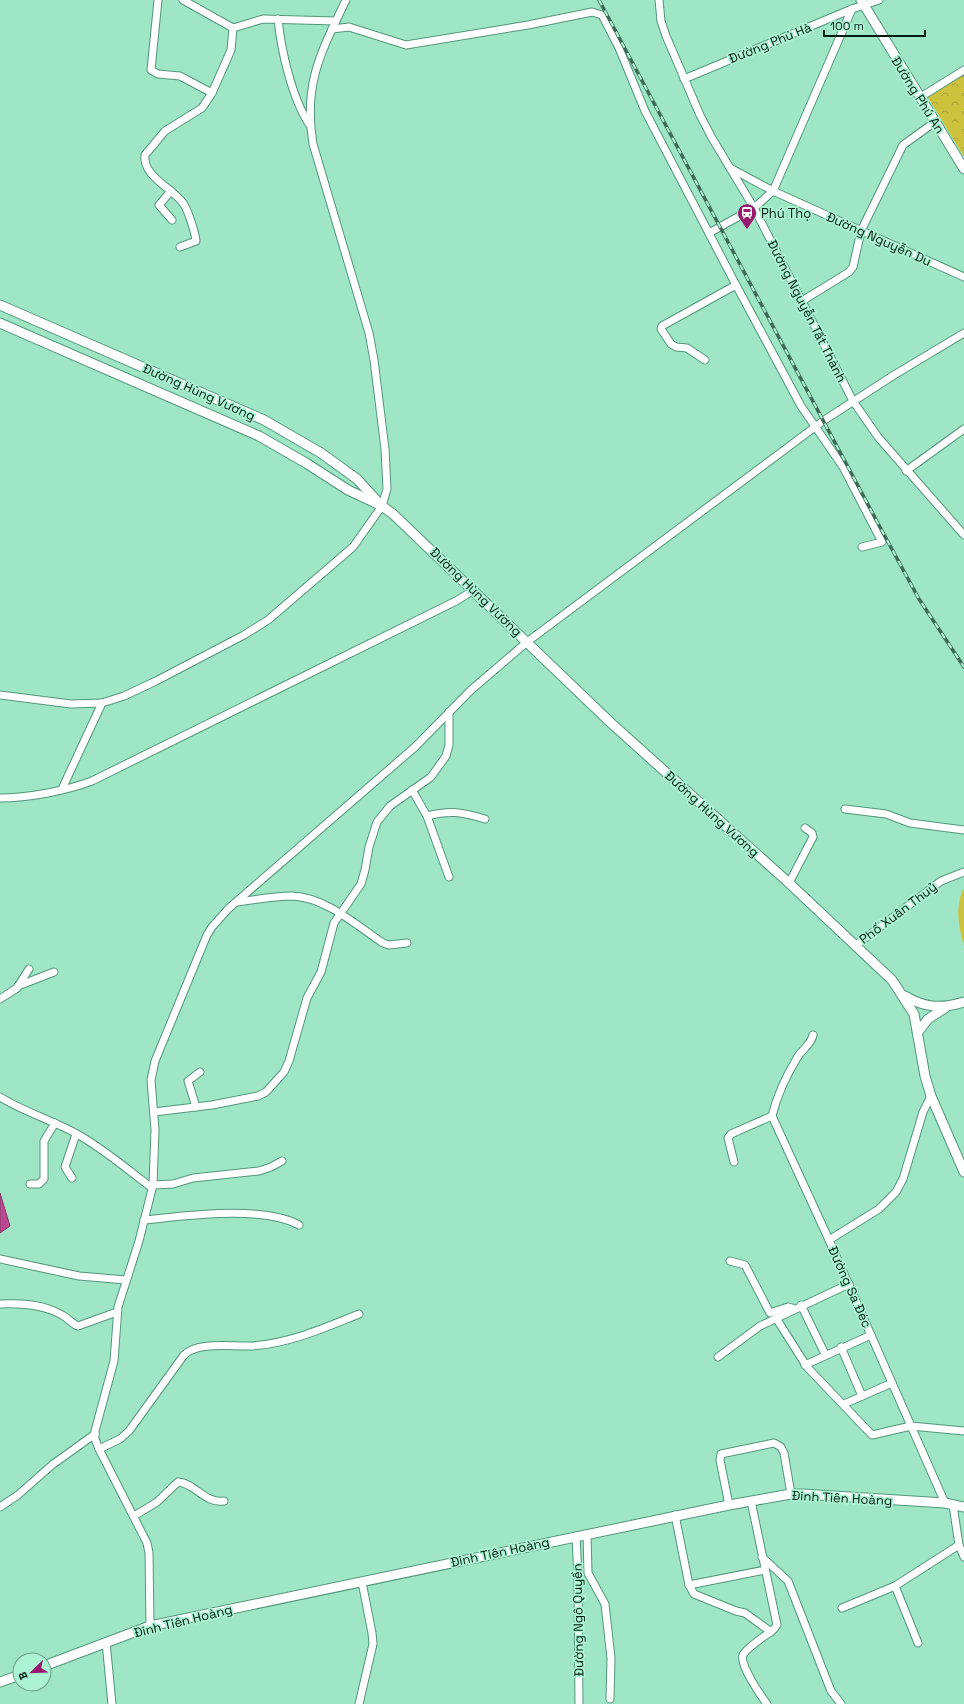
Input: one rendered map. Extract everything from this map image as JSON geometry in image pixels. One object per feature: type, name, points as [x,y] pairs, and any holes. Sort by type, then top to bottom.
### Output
[{"type":"main road","name":"Đường Phú An","points":[[862,2],[919,98],[964,169]]},
{"type":"main road","name":"Đường Hùng Vương","points":[[0,305],[264,420],[321,453],[357,479],[382,506]]},
{"type":"main road","name":"Đường Hùng Vương","points":[[0,323],[259,436],[306,463],[348,490],[382,506],[393,514],[612,723],[789,883],[892,980],[914,1014],[925,1076],[931,1096],[964,1172]]},
{"type":"main road","points":[[903,995],[923,1005],[946,1007]]},
{"type":"main road","points":[[918,1032],[928,1019],[946,1007],[964,1002]]},
{"type":"main road","name":"Đinh Tiên Hoàng","points":[[52,1663],[150,1626],[675,1515],[791,1494],[949,1504],[964,1507]]},
{"type":"main road","points":[[0,1682],[12,1678]]},
{"type":"street","points":[[158,0],[151,70],[158,74],[180,76],[212,93]]},
{"type":"street","points":[[183,0],[233,28],[258,20],[278,19],[336,21]]},
{"type":"street","points":[[0,695],[71,704],[102,703],[124,696],[156,681],[244,635],[268,620],[353,547],[382,506],[387,489],[385,450],[374,360],[369,333],[313,144],[310,126],[310,96],[322,49],[346,0]]},
{"type":"street","name":"Đường Nguyễn Tất Thành","points":[[659,0],[661,21],[684,80],[712,138],[754,208],[853,401],[865,420],[906,471],[964,535]]},
{"type":"street","name":"Đường Phú Hà","points":[[684,80],[852,9],[862,2],[879,0]]},
{"type":"street","points":[[709,233],[754,208],[773,191],[852,9]]},
{"type":"street","points":[[332,29],[349,27],[406,45],[524,26],[592,12],[599,13],[604,19],[619,48],[644,111],[736,286],[800,404],[843,467],[882,542],[862,547]]},
{"type":"street","points":[[278,19],[279,33],[297,102],[310,126]]},
{"type":"street","points":[[180,247],[195,242],[196,238],[185,207],[171,191],[153,175],[146,162],[145,155],[165,131],[200,110],[212,93],[231,50],[233,28]]},
{"type":"street","points":[[919,98],[964,70]]},
{"type":"street","points":[[802,301],[849,272],[853,267],[861,231],[903,145],[935,122]]},
{"type":"street","name":"Đường Nguyễn Du","points":[[730,168],[773,191],[964,277]]},
{"type":"street","points":[[171,191],[159,205],[172,220]]},
{"type":"street","points":[[705,360],[687,348],[676,347],[671,344],[661,329],[662,326],[736,286]]},
{"type":"street","points":[[150,1626],[149,1553],[143,1532],[99,1449],[95,1434],[114,1361],[117,1312],[153,1187],[154,1112],[152,1071],[172,1016],[207,935],[219,918],[236,902],[415,747],[476,686],[527,642],[815,427],[853,401],[964,333]]},
{"type":"street","points":[[906,471],[964,429]]},
{"type":"street","points":[[0,798],[18,797],[62,789],[92,781],[456,601],[474,590]]},
{"type":"street","points":[[62,789],[102,703]]},
{"type":"street","points":[[154,1112],[196,1107],[262,1094],[284,1072],[289,1061],[307,998],[321,972],[332,929],[339,914],[361,884],[366,870],[369,847],[380,816],[390,806],[433,775],[446,756],[449,745],[449,712]]},
{"type":"street","points":[[412,790],[427,816],[449,877]]},
{"type":"street","points":[[844,809],[886,814],[910,823],[964,830]]},
{"type":"street","points":[[427,816],[453,811],[485,819]]},
{"type":"street","points":[[789,883],[814,837],[812,833],[805,828]]},
{"type":"street","name":"Phố Xuân Thuỷ","points":[[856,945],[941,881],[964,872]]},
{"type":"street","points":[[236,902],[292,896],[315,900],[383,943],[389,945],[407,943]]},
{"type":"street","points":[[18,986],[29,969]]},
{"type":"street","points":[[0,999],[18,986],[54,972]]},
{"type":"street","points":[[813,1035],[812,1041],[797,1056],[776,1099],[772,1116],[829,1240]]},
{"type":"street","points":[[196,1107],[188,1081],[200,1072]]},
{"type":"street","name":"Đường Sa Đéc","points":[[931,1096],[922,1112],[903,1179],[896,1192],[879,1208],[829,1240],[911,1426],[949,1504],[959,1545],[964,1557]]},
{"type":"street","points":[[0,1097],[13,1105],[55,1123],[94,1144],[153,1187],[173,1184],[193,1178],[259,1171],[271,1167],[282,1160]]},
{"type":"street","points":[[734,1162],[728,1144],[728,1138],[731,1134],[772,1116]]},
{"type":"street","points":[[30,1184],[39,1184],[44,1179],[44,1141],[55,1123]]},
{"type":"street","points":[[72,1178],[65,1166],[76,1134]]},
{"type":"street","points":[[144,1220],[214,1213],[267,1215],[286,1219],[299,1226]]},
{"type":"street","points":[[0,1259],[79,1276],[126,1280]]},
{"type":"street","points":[[730,1261],[746,1266],[770,1313],[790,1307],[798,1307]]},
{"type":"street","points":[[718,1356],[760,1326],[848,1284]]},
{"type":"street","points":[[0,1304],[20,1303],[38,1306],[58,1313],[78,1326],[117,1312]]},
{"type":"street","points":[[798,1307],[825,1354]]},
{"type":"street","points":[[99,1449],[120,1439],[128,1431],[184,1355],[193,1348],[254,1346],[293,1339],[359,1314]]},
{"type":"street","points":[[776,1318],[805,1365],[844,1404],[872,1435],[911,1426],[964,1431]]},
{"type":"street","points":[[805,1365],[825,1354],[871,1335]]},
{"type":"street","points":[[841,1347],[862,1396]]},
{"type":"street","points":[[844,1404],[892,1383]]},
{"type":"street","points":[[0,1507],[18,1495],[55,1462],[95,1434]]},
{"type":"street","points":[[729,1505],[720,1460],[721,1454],[774,1443],[781,1447],[784,1453],[791,1494]]},
{"type":"street","points":[[134,1516],[157,1502],[178,1482],[189,1485],[214,1502],[224,1501]]},
{"type":"street","points":[[751,1501],[777,1623],[776,1628],[746,1651],[742,1659],[744,1667],[767,1704]]},
{"type":"street","points":[[675,1515],[689,1585],[694,1594],[744,1613],[771,1632]]},
{"type":"street","points":[[587,1534],[588,1573],[605,1604],[611,1662],[610,1699]]},
{"type":"street","name":"Đường Ngô Quyền","points":[[576,1536],[578,1579],[579,1704]]},
{"type":"street","points":[[842,1608],[895,1586],[959,1545]]},
{"type":"street","points":[[762,1557],[788,1581],[831,1691],[841,1704]]},
{"type":"street","points":[[689,1585],[765,1570]]},
{"type":"street","points":[[359,1704],[373,1644],[362,1582]]},
{"type":"street","points":[[895,1586],[918,1643]]},
{"type":"street","points":[[106,1642],[112,1704]]},
{"type":"green space","points":[[964,73],[964,157],[927,96]]},
{"type":"green space","points":[[964,888],[964,945],[960,930],[958,908]]},
{"type":"shaded area","points":[[0,1193],[10,1226],[0,1233]]},
{"type":"railway","points":[[599,0],[919,599],[964,667]]},
{"type":"place","name":"Phú Thọ","points":[[747,230]]}]
